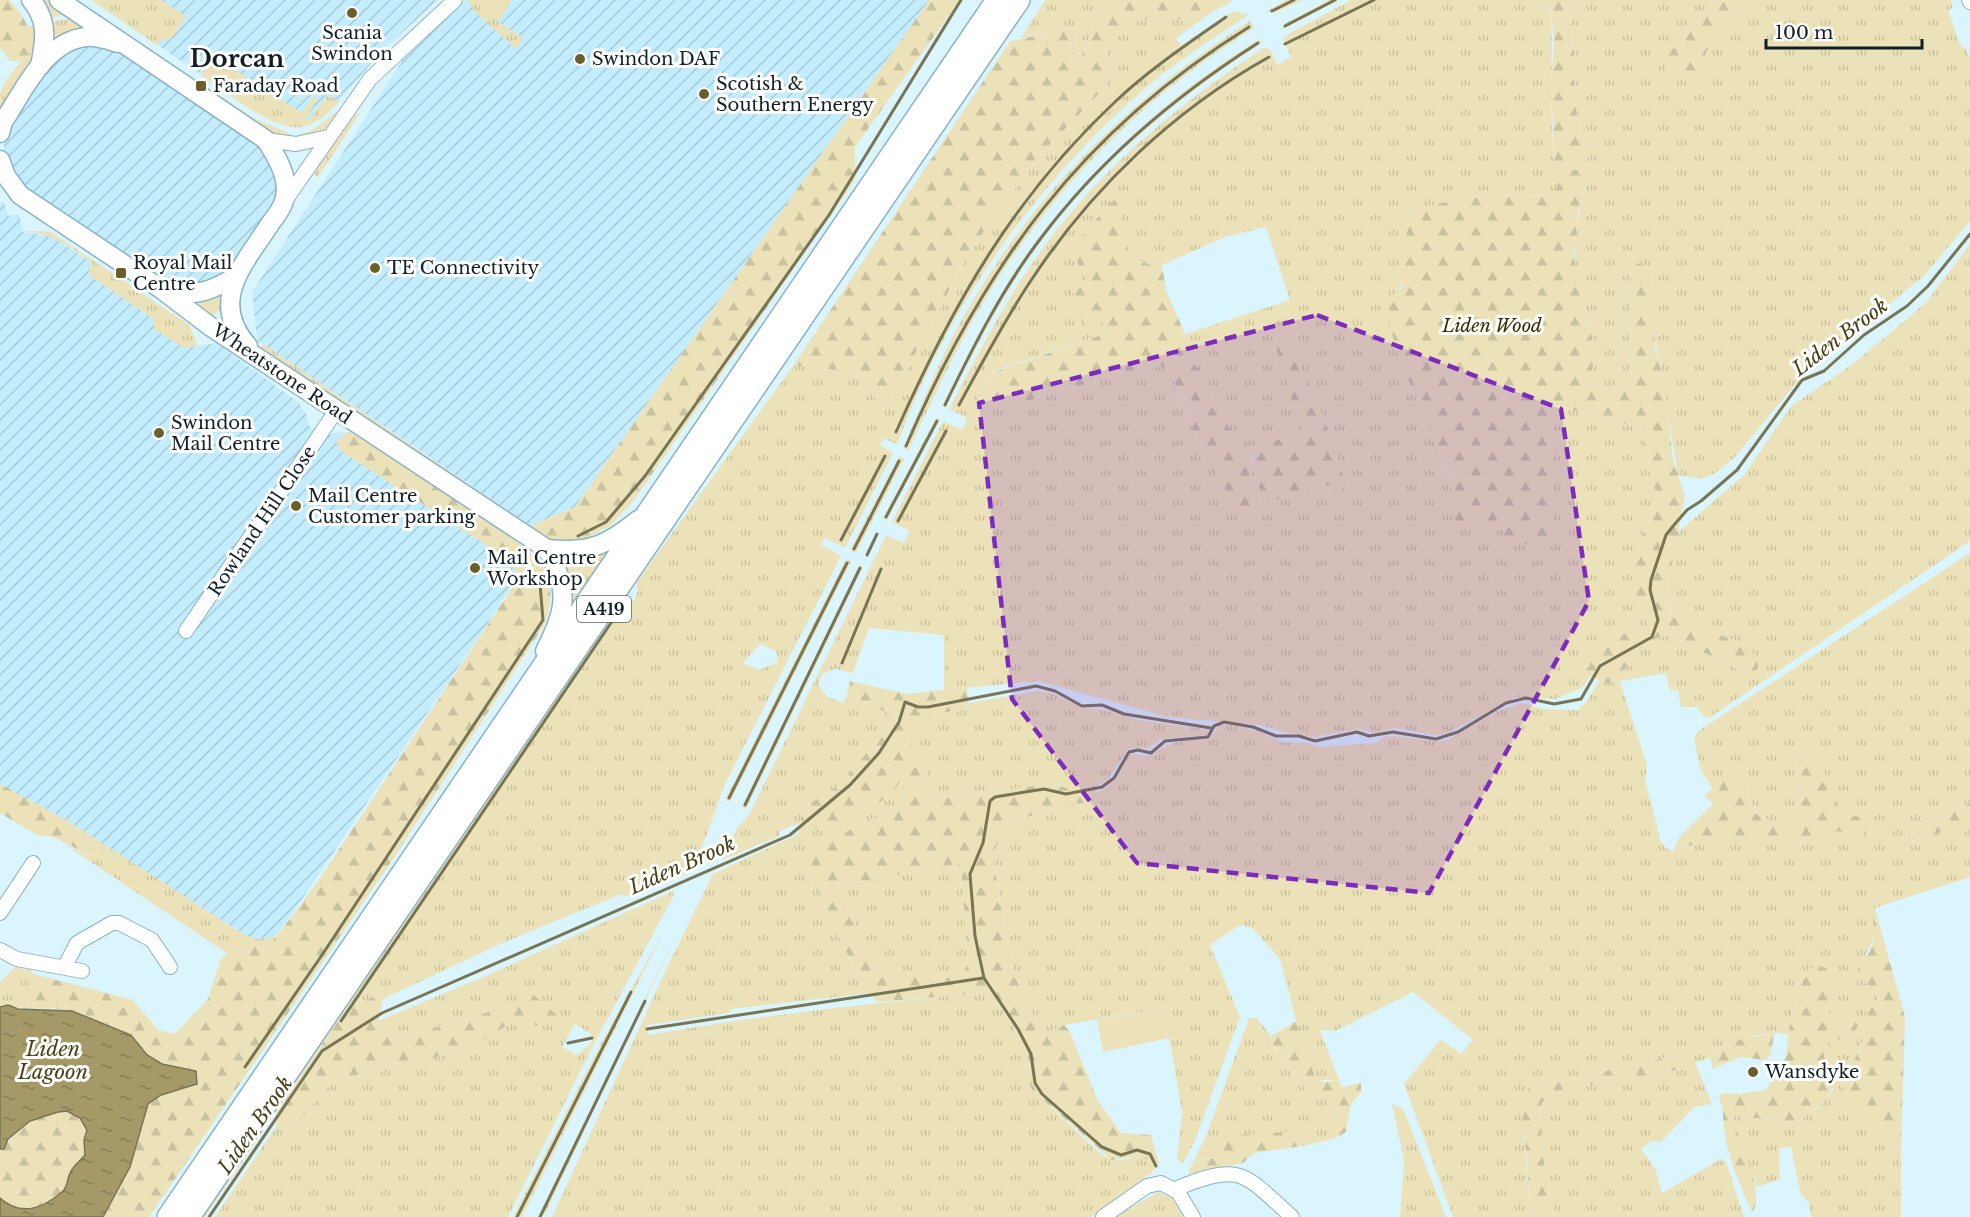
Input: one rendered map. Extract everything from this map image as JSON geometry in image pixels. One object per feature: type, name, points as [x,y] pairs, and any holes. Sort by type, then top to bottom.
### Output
[{"type":"highway","name":"A419","points":[[168,1217],[997,0]]},
{"type":"highway","name":"A419","points":[[189,1217],[1019,0]]},
{"type":"main road","points":[[31,0],[45,26],[46,42],[40,66]]},
{"type":"main road","points":[[59,0],[266,140],[282,171],[284,202],[236,276],[230,303],[231,318],[238,334],[257,357]]},
{"type":"main road","points":[[1,126],[40,66],[59,48],[74,40],[94,37],[123,44]]},
{"type":"main road","name":"Wheatstone Road","points":[[0,160],[6,176],[20,195],[161,289],[336,411],[547,549]]},
{"type":"main road","points":[[161,289],[181,294],[200,294],[236,276]]},
{"type":"main road","points":[[524,694],[563,609],[561,580],[547,549],[576,551],[598,546],[618,536],[651,509]]},
{"type":"street","points":[[284,202],[328,137],[379,69],[455,0]]},
{"type":"street","points":[[266,140],[296,144],[328,137]]},
{"type":"street","name":"Wheatstone Road","points":[[0,188],[20,195]]},
{"type":"street","name":"Rowland Hill Close","points":[[186,631],[336,411]]},
{"type":"street","points":[[0,913],[33,862]]},
{"type":"street","points":[[65,966],[77,943],[112,923],[119,923],[152,940],[170,967]]},
{"type":"street","points":[[0,950],[17,959],[65,966],[82,971]]},
{"type":"street","points":[[1175,1189],[1218,1174],[1242,1174],[1256,1182],[1292,1217]]},
{"type":"street","points":[[1103,1217],[1153,1183],[1167,1184],[1175,1189],[1185,1200],[1193,1217]]},
{"type":"highlighted area","points":[[1317,315],[1561,409],[1589,601],[1429,893],[1137,863],[1012,699],[979,403]]},
{"type":"shaded area","points":[[91,0],[438,0],[382,51],[331,110],[307,125],[293,127],[263,115],[246,105]]},
{"type":"shaded area","points":[[466,0],[929,0],[575,507],[531,526],[257,340],[252,292],[408,52]]},
{"type":"shaded area","points":[[74,45],[105,45],[121,53],[266,152],[272,159],[278,186],[275,204],[225,276],[205,288],[169,285],[23,187],[4,155],[4,140],[9,128],[52,63]]},
{"type":"shaded area","name":"Swindon Mail Centre","points":[[0,202],[4,202],[8,216],[19,214],[23,232],[53,237],[91,262],[89,275],[154,319],[185,348],[216,343],[298,402],[306,414],[309,426],[325,437],[337,432],[351,435],[522,548],[516,579],[486,626],[292,914],[277,934],[267,940],[255,940],[243,934],[193,902],[0,799]]},
{"type":"green space","points":[[0,0],[9,0],[19,11],[29,29],[32,51],[20,61],[10,61],[0,48]]},
{"type":"green space","points":[[40,0],[48,0],[68,13],[50,19]]},
{"type":"green space","points":[[91,0],[161,0],[186,16],[171,39],[164,38],[157,45]]},
{"type":"green space","points":[[468,0],[512,0],[498,22],[523,38],[516,49],[473,10]]},
{"type":"green space","points":[[929,0],[960,0],[855,147],[855,180],[635,499],[610,526],[577,543],[551,542],[497,508],[499,505],[531,526],[575,507]]},
{"type":"green space","points":[[1045,0],[1137,0],[1099,13],[1077,67],[1071,64],[1078,27],[1021,38]]},
{"type":"green space","points":[[1137,0],[1233,0],[1208,15],[1183,20],[1158,16],[1127,24],[1107,45],[1106,86],[1044,151],[996,213],[967,257],[885,410],[859,377],[841,370],[793,366],[1010,41],[1078,27],[1071,64],[1077,67],[1099,13]]},
{"type":"green space","points":[[1286,0],[1303,0],[1276,12],[1265,12]]},
{"type":"green space","points":[[1329,0],[1339,0],[1281,30],[1286,23]]},
{"type":"green space","points":[[1351,0],[1550,0],[1551,104],[1556,166],[1588,160],[1576,111],[1570,0],[1717,0],[1667,55],[1704,59],[1707,50],[1750,0],[1951,0],[1953,8],[1948,10],[1960,45],[1966,49],[1970,59],[1970,221],[1925,275],[1847,339],[1811,365],[1735,457],[1714,474],[1701,479],[1678,475],[1653,326],[1651,269],[1631,261],[1630,388],[1583,384],[1589,369],[1591,337],[1576,270],[1575,244],[1588,169],[1555,197],[1521,195],[1482,197],[1443,203],[1409,212],[1406,214],[1407,268],[1405,278],[1396,294],[1423,408],[1446,467],[1453,494],[1456,525],[1501,529],[1555,405],[1640,428],[1656,495],[1653,512],[1635,553],[1635,596],[1648,625],[1633,634],[1610,633],[1585,671],[1591,675],[1582,688],[1555,699],[1515,697],[1448,733],[1436,735],[1395,728],[1377,733],[1358,729],[1315,737],[1288,733],[1261,725],[1168,717],[1039,681],[944,690],[944,635],[869,628],[853,673],[835,669],[822,674],[818,684],[826,696],[843,703],[847,694],[892,715],[884,733],[839,785],[803,808],[800,823],[779,831],[779,836],[722,860],[737,828],[749,815],[886,535],[904,543],[909,531],[892,522],[943,421],[963,430],[967,418],[949,409],[994,324],[1032,263],[1094,187],[1175,112],[1265,47],[1271,51],[1277,65],[1291,57],[1283,39],[1288,34]],"holes":[[[1117,196],[1126,256],[1151,265],[1162,265],[1225,237],[1266,227],[1290,300],[1185,334],[1182,356],[1199,369],[1249,466],[1261,502],[1265,502],[1251,455],[1256,447],[1303,433],[1292,396],[1341,490],[1323,484],[1269,502],[1269,513],[1243,511],[1231,497],[1209,462],[1182,402],[1169,365],[1130,371],[1027,401],[997,399],[973,408],[993,371],[1107,333],[1104,322],[1084,328],[1089,280],[1073,257]]]},
{"type":"green space","points":[[1550,0],[1570,0],[1576,111],[1588,161],[1555,166],[1551,89],[1554,41]]},
{"type":"green space","points":[[1717,0],[1750,0],[1707,50],[1704,59],[1707,71],[1666,72],[1667,55]]},
{"type":"green space","points":[[1234,11],[1249,15],[1167,71],[1141,92],[1064,168],[997,253],[967,299],[941,346],[917,395],[897,445],[884,438],[880,445],[893,453],[845,548],[825,538],[821,545],[841,556],[724,786],[706,837],[690,872],[633,896],[619,895],[498,945],[383,999],[384,995],[349,1004],[205,1217],[196,1217],[608,612],[615,611],[625,598],[634,601],[638,591],[636,583],[793,366],[841,370],[859,377],[885,410],[967,257],[996,213],[1044,151],[1106,86],[1107,45],[1127,24],[1158,16],[1183,20],[1208,15],[1176,38],[1181,45]],"holes":[[[760,644],[776,651],[778,662],[759,670],[743,663]]]},
{"type":"green space","points":[[71,15],[88,28],[54,41],[51,22],[67,19]]},
{"type":"green space","points":[[1250,21],[1254,28],[1214,54],[1139,113],[1072,181],[1013,256],[987,296],[955,353],[908,451],[903,448],[955,332],[982,285],[1046,197],[1082,157],[1162,84],[1205,51]]},
{"type":"green space","points":[[40,24],[39,51],[0,113],[0,94],[29,46],[28,27]]},
{"type":"green space","points":[[1258,40],[1263,42],[1199,86],[1169,110],[1111,161],[1084,189],[1035,249],[1010,287],[945,407],[942,406],[993,308],[1029,251],[1050,224],[1136,132],[1207,74]]},
{"type":"green space","points":[[214,56],[302,113],[314,96],[318,98],[306,119],[308,121],[327,96],[340,101],[323,117],[307,126],[290,127],[277,123],[249,109],[201,75]]},
{"type":"green space","points":[[172,64],[253,118],[291,134],[292,139],[274,135]]},
{"type":"green space","points":[[341,108],[324,130],[299,140],[299,135],[314,129]]},
{"type":"green space","points":[[361,112],[318,177],[312,173],[350,118]]},
{"type":"green space","name":"Liden Wood","points":[[1589,168],[1578,214],[1574,257],[1595,356],[1592,370],[1584,384],[1630,388],[1631,260],[1651,269],[1655,345],[1666,395],[1673,460],[1685,496],[1666,595],[1670,616],[1737,641],[1760,659],[1756,673],[1744,672],[1668,635],[1651,641],[1638,651],[1627,665],[1620,681],[1604,684],[1585,671],[1591,642],[1610,633],[1633,634],[1648,625],[1635,596],[1635,553],[1653,512],[1656,495],[1640,428],[1555,405],[1554,547],[1513,543],[1501,529],[1455,525],[1450,480],[1446,466],[1399,357],[1388,314],[1389,297],[1403,288],[1407,244],[1406,214],[1419,208],[1457,200],[1521,195],[1554,197],[1562,172]]},
{"type":"green space","points":[[1118,195],[1126,256],[1151,265],[1162,265],[1166,290],[1185,334],[1183,356],[1199,369],[1249,466],[1261,502],[1265,501],[1257,482],[1252,451],[1255,447],[1302,433],[1272,334],[1273,325],[1279,320],[1332,442],[1345,485],[1341,490],[1323,484],[1270,502],[1270,513],[1243,511],[1231,497],[1209,462],[1190,422],[1169,365],[1130,371],[1027,401],[997,399],[989,411],[973,408],[993,372],[1107,333],[1104,322],[1084,329],[1071,286],[1088,279],[1073,257],[1072,247]]},
{"type":"green space","points":[[23,232],[51,232],[182,320],[189,325],[198,345],[185,348],[154,329],[154,319],[89,275],[91,262],[67,245],[42,234]]},
{"type":"green space","points":[[1970,244],[1970,541],[1709,718],[1703,716],[1697,707],[1681,707],[1678,691],[1669,689],[1666,673],[1620,681],[1627,665],[1638,651],[1651,641],[1668,635],[1744,672],[1737,641],[1671,617],[1666,595],[1677,533],[1745,474],[1791,406],[1850,366],[1927,301]]},
{"type":"green space","points":[[220,297],[221,311],[217,311],[214,316],[194,305]]},
{"type":"green space","points":[[263,344],[499,505],[497,508],[260,349]]},
{"type":"green space","points":[[936,418],[939,419],[887,520],[883,518]]},
{"type":"green space","points":[[349,431],[476,511],[531,553],[539,556],[549,583],[550,600],[547,618],[395,856],[149,1217],[103,1217],[121,1185],[148,1104],[161,1095],[197,1084],[147,1055],[135,1039],[116,1028],[62,1009],[28,1008],[30,973],[133,1000],[158,1030],[175,1034],[208,999],[221,958],[234,951],[268,945],[280,932],[318,881],[516,582],[516,570],[480,541],[341,451],[336,441]]},
{"type":"green space","points":[[899,456],[904,459],[856,553],[850,550]]},
{"type":"green space","points":[[612,547],[570,612],[561,556]]},
{"type":"green space","points":[[1970,553],[1970,803],[1931,821],[1912,823],[1907,841],[1930,836],[1970,821],[1970,877],[1875,908],[1871,945],[1865,955],[1878,999],[1865,1015],[1865,1035],[1843,1086],[1861,1114],[1901,1153],[1901,1217],[1811,1217],[1809,1203],[1800,1193],[1791,1147],[1779,1148],[1780,1179],[1757,1187],[1731,1115],[1796,1123],[1819,1107],[1833,1090],[1824,1057],[1827,1044],[1853,1034],[1856,1020],[1832,1019],[1827,1010],[1833,995],[1805,973],[1790,1022],[1789,1035],[1769,1033],[1748,1038],[1710,1054],[1710,1058],[1695,1062],[1712,1104],[1694,1107],[1661,1142],[1652,1141],[1641,1149],[1655,1168],[1662,1193],[1721,1159],[1726,1162],[1744,1217],[1554,1217],[1543,1157],[1540,1104],[1555,1091],[1688,1068],[1683,1054],[1529,1088],[1524,1137],[1531,1217],[1453,1217],[1404,1084],[1441,1039],[1461,1054],[1473,1040],[1413,992],[1335,1031],[1320,1030],[1339,1080],[1316,1080],[1302,1043],[1280,959],[1252,928],[1240,925],[1210,945],[1240,1017],[1195,1141],[1183,1163],[1177,1159],[1182,1112],[1164,1008],[1064,1025],[1042,1035],[1012,968],[992,854],[1003,834],[1019,820],[1064,805],[1095,802],[1095,793],[1112,782],[1130,754],[1151,756],[1171,744],[1209,739],[1220,725],[1232,725],[1258,731],[1281,742],[1308,743],[1319,747],[1376,743],[1384,737],[1395,736],[1435,741],[1448,740],[1495,712],[1522,703],[1543,709],[1578,710],[1587,701],[1599,681],[1604,684],[1620,681],[1647,765],[1645,779],[1661,842],[1666,848],[1673,851],[1709,842],[1747,840],[1823,842],[1840,814],[1794,754],[1802,810],[1796,820],[1775,823],[1754,813],[1746,786],[1713,789],[1701,771],[1694,739],[1697,732]]},
{"type":"green space","points":[[846,559],[851,561],[730,802],[725,800]]},
{"type":"green space","points":[[860,565],[863,567],[746,809],[742,807]]},
{"type":"green space","points":[[850,681],[906,694],[967,687],[969,709],[924,715],[908,736],[913,749],[928,763],[925,800],[1048,784],[1068,788],[1072,775],[1095,777],[1095,802],[1064,805],[1019,820],[1003,834],[992,854],[1012,968],[1042,1035],[1064,1025],[1069,1030],[1097,1099],[1121,1133],[1151,1135],[1159,1163],[1137,1156],[1112,1160],[1033,1091],[1027,1055],[994,992],[878,1002],[861,984],[819,893],[805,870],[806,857],[861,823],[901,809],[904,783],[900,782],[881,802],[854,816],[798,834],[803,808],[839,785],[884,733],[892,715],[847,694]],"holes":[[[961,863],[968,963],[962,975],[888,979],[866,951],[847,905],[836,886]]]},
{"type":"green space","points":[[1038,691],[1052,693],[1082,708],[1101,709],[1139,720],[1210,730],[1207,735],[1161,739],[1149,748],[1129,748],[1107,781],[1095,786],[1095,777],[1068,788],[1048,784],[925,800],[928,763],[913,749],[908,736],[924,715],[969,709],[969,703]]},
{"type":"green space","points":[[1805,750],[1817,761],[1827,778],[1840,814],[1868,818],[1863,838],[1838,831],[1823,842],[1716,841],[1686,846],[1673,851],[1680,836],[1713,804],[1705,795],[1731,771],[1746,786],[1754,813],[1775,823],[1796,820],[1802,810],[1794,754]]},
{"type":"green space","points":[[900,782],[904,783],[901,809],[861,823],[805,870],[819,893],[861,984],[870,993],[732,1009],[728,1013],[647,1025],[648,1035],[821,1010],[994,992],[1027,1055],[1033,1091],[1102,1155],[1119,1161],[1137,1156],[1159,1163],[1151,1173],[1091,1217],[552,1217],[670,961],[713,874],[798,834],[864,810]]},
{"type":"green space","points":[[0,784],[68,821],[115,860],[111,866],[53,837],[37,835],[0,813]]},
{"type":"green space","points":[[1970,803],[1970,821],[1931,836],[1907,841],[1912,823],[1931,821]]},
{"type":"green space","points":[[68,821],[243,934],[260,939],[277,934],[268,945],[228,954],[64,844],[87,855],[115,860]]},
{"type":"green space","points":[[961,863],[968,963],[962,976],[888,979],[866,951],[847,905],[836,886]]},
{"type":"green space","points":[[673,891],[674,895],[594,1044],[508,1217],[215,1217],[276,1127],[299,1120],[330,1084],[360,1074],[382,1061],[409,1066],[476,1045],[517,1019],[538,1026],[528,991],[509,1006],[396,1039],[375,1035],[378,1021],[490,974]],"holes":[[[575,1024],[591,1034],[592,1042],[577,1055],[562,1047]]]},
{"type":"green space","points":[[1875,908],[1905,1017],[1901,1153],[1861,1114],[1843,1086],[1865,1035],[1865,1015],[1868,1005],[1878,999],[1875,989],[1859,977],[1858,972],[1859,966],[1871,949]]},
{"type":"green space","points":[[665,929],[522,1217],[513,1217],[601,1043]]},
{"type":"green space","points":[[676,935],[545,1214],[538,1217]]},
{"type":"green space","points":[[1817,964],[1829,970],[1833,995],[1827,1010],[1832,1019],[1856,1020],[1859,1024],[1853,1034],[1827,1044],[1824,1057],[1836,1076],[1826,1098],[1810,1114],[1796,1123],[1731,1115],[1754,1180],[1756,1204],[1752,1212],[1730,1155],[1719,1098],[1722,1093],[1739,1094],[1765,1090],[1775,1078],[1786,1056],[1790,1022],[1805,973]]},
{"type":"green space","points":[[17,965],[33,967],[28,1008],[0,1007],[0,982]]},
{"type":"green space","points":[[528,990],[558,1016],[538,1026],[517,1019],[476,1045],[409,1066],[382,1061],[360,1074],[330,1084],[299,1120],[276,1127],[277,1112],[349,1004],[384,995],[375,1034],[396,1039],[509,1006]]},
{"type":"green space","points":[[1164,1008],[1170,1038],[1103,1052],[1097,1020]]},
{"type":"green space","points":[[1249,1018],[1257,1018],[1271,1036],[1270,1042],[1308,1092],[1334,1105],[1336,1138],[1303,1146],[1302,1131],[1192,1164],[1206,1136]]},
{"type":"green space","points":[[1296,1021],[1316,1080],[1326,1082],[1339,1080],[1342,1087],[1361,1083],[1361,1092],[1351,1104],[1346,1132],[1336,1138],[1334,1105],[1308,1092],[1270,1041],[1271,1036]]},
{"type":"green space","points":[[1774,1033],[1771,1054],[1765,1060],[1741,1057],[1713,1069],[1709,1055],[1739,1040]]},
{"type":"green space","points":[[1683,1054],[1689,1068],[1555,1091],[1540,1104],[1543,1157],[1554,1217],[1531,1217],[1522,1100],[1529,1088]]},
{"type":"green space","points":[[1392,1104],[1403,1109],[1446,1217],[1400,1217],[1404,1160]]},
{"type":"green space","points":[[67,1111],[80,1118],[87,1130],[84,1140],[85,1155],[71,1171],[65,1189],[40,1206],[24,1209],[8,1204],[0,1198],[0,1149],[4,1149],[16,1133],[30,1122],[48,1114]]},
{"type":"green space","points":[[1303,1131],[1303,1146],[1254,1153],[1243,1163],[1188,1174],[1192,1164],[1214,1158],[1221,1136]]},
{"type":"green space","points":[[1159,1192],[1173,1199],[1183,1217],[1113,1217]]},
{"type":"water","name":"Liden Lagoon","points":[[8,1005],[18,1009],[72,1011],[131,1035],[147,1055],[162,1064],[196,1071],[197,1084],[161,1095],[148,1104],[130,1167],[103,1217],[0,1217],[0,1198],[8,1204],[24,1209],[40,1206],[63,1191],[71,1170],[85,1155],[84,1140],[87,1130],[80,1118],[67,1111],[58,1112],[30,1121],[8,1139],[4,1149],[0,1149],[0,1007]]},
{"type":"waterway","points":[[578,536],[606,522],[645,476],[829,215],[961,0]]},
{"type":"waterway","points":[[1272,11],[1294,0]]},
{"type":"waterway","points":[[1285,26],[1335,0]]},
{"type":"waterway","points":[[1285,44],[1374,0]]},
{"type":"waterway","points":[[896,432],[964,296],[1016,214],[1047,175],[1080,137],[1117,100],[1170,57],[1226,17]]},
{"type":"waterway","points":[[906,446],[936,381],[969,319],[1004,262],[1043,208],[1087,158],[1135,111],[1189,68],[1249,27]]},
{"type":"waterway","points":[[945,405],[1001,298],[1027,257],[1064,209],[1114,156],[1168,107],[1258,43]]},
{"type":"waterway","points":[[959,405],[1022,294],[1081,213],[1137,154],[1168,127],[1200,101],[1269,57]]},
{"type":"waterway","name":"Liden Brook","points":[[1156,1166],[1150,1154],[1137,1150],[1121,1155],[1102,1147],[1042,1094],[1035,1083],[1031,1054],[1018,1029],[984,978],[975,936],[970,874],[983,843],[990,801],[995,797],[1044,789],[1066,794],[1102,787],[1114,778],[1129,752],[1138,750],[1151,753],[1165,741],[1208,737],[1214,726],[1224,722],[1253,727],[1276,736],[1299,736],[1315,741],[1357,732],[1369,736],[1393,732],[1436,739],[1458,732],[1506,703],[1526,698],[1554,704],[1581,699],[1600,666],[1652,637],[1658,620],[1650,590],[1651,580],[1666,535],[1674,525],[1687,510],[1737,470],[1802,380],[1824,371],[1864,335],[1907,306],[1928,286],[1970,234]]},
{"type":"waterway","points":[[886,517],[937,421]]},
{"type":"waterway","points":[[898,521],[946,431]]},
{"type":"waterway","points":[[841,540],[885,456]]},
{"type":"waterway","points":[[854,549],[899,461]]},
{"type":"waterway","points":[[867,555],[877,534]]},
{"type":"waterway","points":[[729,798],[847,563]]},
{"type":"waterway","points":[[745,805],[860,568]]},
{"type":"waterway","points":[[842,663],[881,569]]},
{"type":"waterway","points":[[245,1067],[322,955],[543,620],[540,584]]},
{"type":"waterway","points":[[341,1021],[615,617]]},
{"type":"waterway","name":"Liden Brook","points":[[209,1217],[322,1051],[382,1013],[790,835],[850,785],[879,753],[899,722],[905,702],[918,707],[928,707],[1036,686],[1055,691],[1082,706],[1102,705],[1124,714],[1211,728]]},
{"type":"waterway","points":[[647,1029],[983,978]]},
{"type":"waterway","points":[[517,1217],[631,992]]},
{"type":"waterway","points":[[540,1217],[645,1001]]},
{"type":"waterway","points":[[568,1043],[592,1038]]},
{"type":"place","name":"Scania Swindon","points":[[352,13]]},
{"type":"place","name":"Swindon DAF","points":[[580,59]]},
{"type":"place","name":"Faraday Road","points":[[201,86]]},
{"type":"place","name":"Scotish & Southern Energy","points":[[704,94]]},
{"type":"place","name":"TE Connectivity","points":[[375,268]]},
{"type":"place","name":"Royal Mail Centre","points":[[121,273]]},
{"type":"place","name":"Swindon Mail Centre","points":[[159,433]]},
{"type":"place","name":"Mail Centre Customer parking","points":[[296,506]]},
{"type":"place","name":"Mail Centre Workshop","points":[[475,568]]},
{"type":"place","name":"Wansdyke","points":[[1753,1072]]},
{"type":"district","name":"Dorcan","points":[[237,59]]}]
